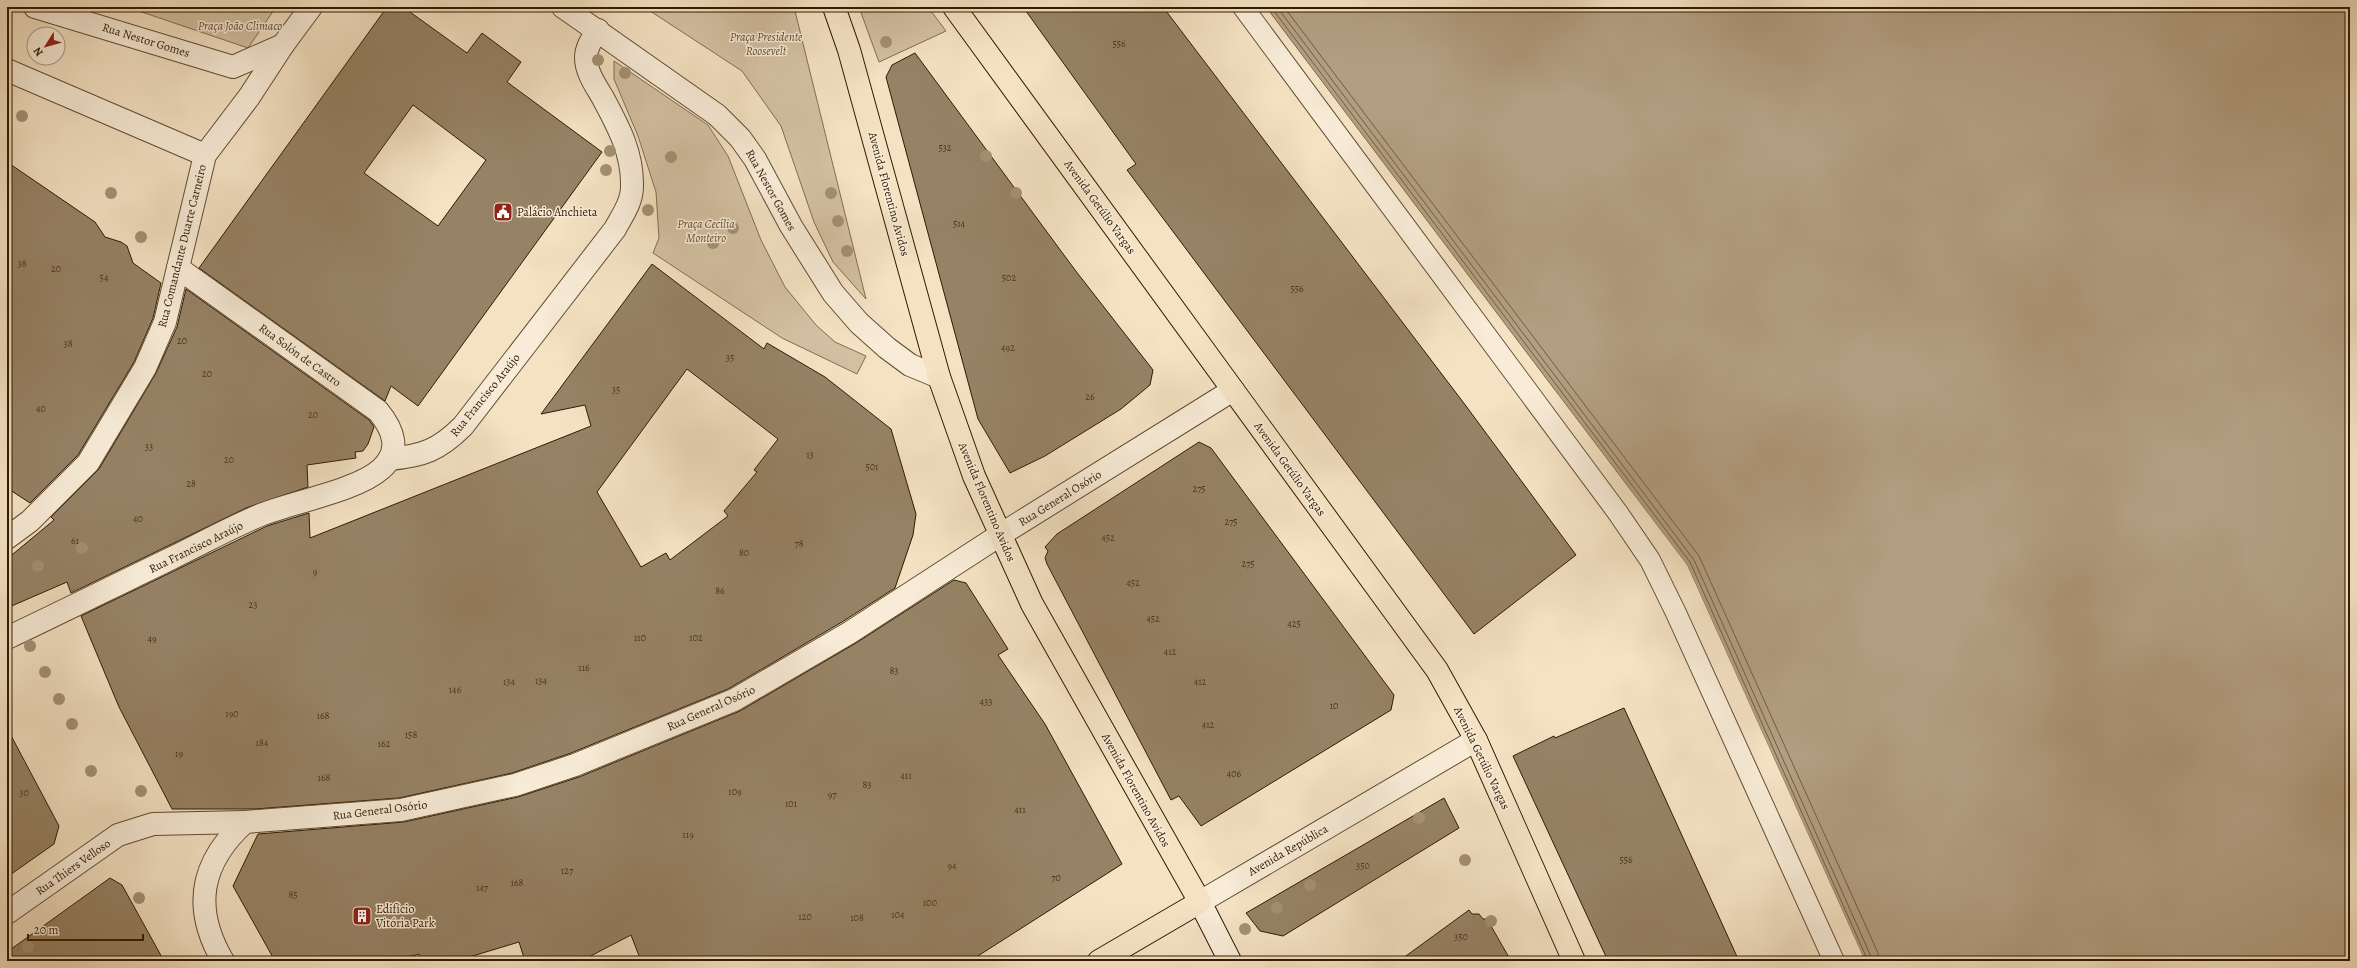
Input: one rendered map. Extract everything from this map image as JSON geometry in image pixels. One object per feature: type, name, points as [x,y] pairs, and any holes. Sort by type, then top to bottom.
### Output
[{"type":"main road","name":"Avenida Florentino Avidos","points":[[834,7],[849,50],[939,377],[974,476],[1036,610],[1200,902]]},
{"type":"main road","name":"Avenida Getúlio Vargas","points":[[954,7],[1436,670],[1476,740],[1574,961]]},
{"type":"main road","name":"Avenida República","points":[[1099,961],[1200,902]]},
{"type":"street","name":"Rua Nestor Gomes","points":[[35,7],[234,67]]},
{"type":"street","name":"Rua Comandante Duarte Carneiro","points":[[7,538],[30,520],[88,463],[145,368],[165,322],[205,155],[249,97],[283,45],[311,7]]},
{"type":"street","name":"Rua Nestor Gomes","points":[[563,7],[598,30],[717,115],[740,138],[755,159],[791,226],[833,293],[859,323],[886,348],[910,365],[939,377]]},
{"type":"street","name":"Rua Francisco Araújo","points":[[7,638],[263,515],[354,484],[381,469],[389,459],[413,457],[430,452],[448,441],[463,426],[615,229],[628,206],[632,187],[628,151],[621,132],[589,70],[586,58],[588,45],[598,30]]},
{"type":"street","points":[[249,97],[234,67],[283,45]]},
{"type":"street","points":[[7,70],[205,155]]},
{"type":"street","name":"Rua Solón de Castro","points":[[178,268],[378,412],[388,424],[393,439],[394,448],[389,459]]},
{"type":"street","name":"Rua General Osório","points":[[141,827],[164,823],[245,822],[401,810],[515,785],[575,764],[734,700],[850,633],[1000,535],[1233,390]]},
{"type":"street","name":"Avenida República","points":[[1200,902],[1476,740]]},
{"type":"street","points":[[223,961],[208,929],[204,905],[206,882],[214,858],[227,838],[245,822]]},
{"type":"street","name":"Rua Thiers Velloso","points":[[7,913],[118,835],[141,827]]},
{"type":"street","name":"Avenida Florentino Avidos","points":[[1200,902],[1230,961]]},
{"type":"lane","points":[[1243,7],[1618,513],[1650,560],[1676,613],[1834,961]]},
{"type":"green space","name":"Praça João Climaco","points":[[127,7],[276,7],[248,48]]},
{"type":"green space","name":"Praça Presidente Roosevelt","points":[[644,7],[794,7],[866,299],[833,262],[814,222],[781,126],[742,71]]},
{"type":"green space","points":[[859,7],[928,7],[946,31],[879,62]]},
{"type":"green space","name":"Praça Cecília Monteiro","points":[[614,61],[708,125],[728,156],[761,240],[785,287],[816,325],[835,342],[866,356],[857,374],[782,338],[653,253],[659,238],[656,192],[638,136],[614,79]]},
{"type":"water","points":[[1266,7],[2350,7],[2350,961],[1865,961],[1687,565]]},
{"type":"pier","points":[[1555,391],[1687,565],[1865,961],[1863,961],[1685,566],[1554,392]]},
{"type":"building","name":"Palácio Anchieta","points":[[387,7],[403,7],[467,53],[482,33],[521,62],[507,82],[602,152],[418,406],[391,386],[385,401],[199,268]],"holes":[[[413,105],[486,160],[438,226],[364,173]]]},
{"type":"building","points":[[1023,7],[1163,7],[1466,406],[1576,555],[1474,634],[1127,170],[1136,164]]},
{"type":"building","points":[[915,53],[1075,270],[1153,370],[1150,385],[1121,409],[1045,456],[1010,473],[978,419],[886,77],[892,65]]},
{"type":"building","points":[[7,162],[95,222],[105,237],[121,242],[127,246],[133,263],[161,283],[153,318],[134,362],[78,455],[30,503],[7,488]]},
{"type":"building","points":[[652,264],[764,349],[767,343],[825,377],[891,429],[916,514],[913,535],[895,588],[842,622],[728,689],[571,753],[512,773],[399,798],[255,809],[172,809],[119,707],[81,616],[267,526],[309,513],[310,538],[591,426],[585,405],[541,414]],"holes":[[[687,369],[778,439],[754,470],[757,472],[724,511],[728,516],[670,560],[666,553],[641,567],[597,492]]]},
{"type":"building","points":[[186,289],[369,420],[374,427],[368,444],[363,451],[355,452],[356,458],[307,465],[308,487],[246,508],[71,593],[67,582],[7,608],[7,559],[54,520],[51,517],[99,469],[156,373],[177,327]]},
{"type":"building","points":[[1199,442],[1211,448],[1394,695],[1391,710],[1201,826],[1179,796],[1171,800],[1045,558],[1048,551],[1045,547],[1057,534]]},
{"type":"building","points":[[954,580],[966,583],[1008,649],[998,655],[1045,724],[1122,864],[970,961],[641,961],[631,935],[581,961],[525,961],[519,942],[456,961],[421,961],[419,954],[395,961],[275,961],[233,886],[258,834],[404,822],[518,797],[579,777],[740,711],[856,643]]},
{"type":"building","points":[[1624,708],[1739,961],[1608,961],[1513,756],[1554,736],[1555,738]]},
{"type":"building","points":[[7,728],[59,826],[54,844],[7,877]]},
{"type":"building","points":[[1444,798],[1459,828],[1283,936],[1260,931],[1246,913]]},
{"type":"building","points":[[110,878],[122,885],[164,961],[7,961],[7,952]]},
{"type":"building","points":[[1469,910],[1472,914],[1479,914],[1483,919],[1487,919],[1511,961],[1399,961]]},
{"type":"place","name":"Palácio Anchieta","points":[[503,212]]},
{"type":"place","name":"Edifício Vitória Park","points":[[362,916]]}]
